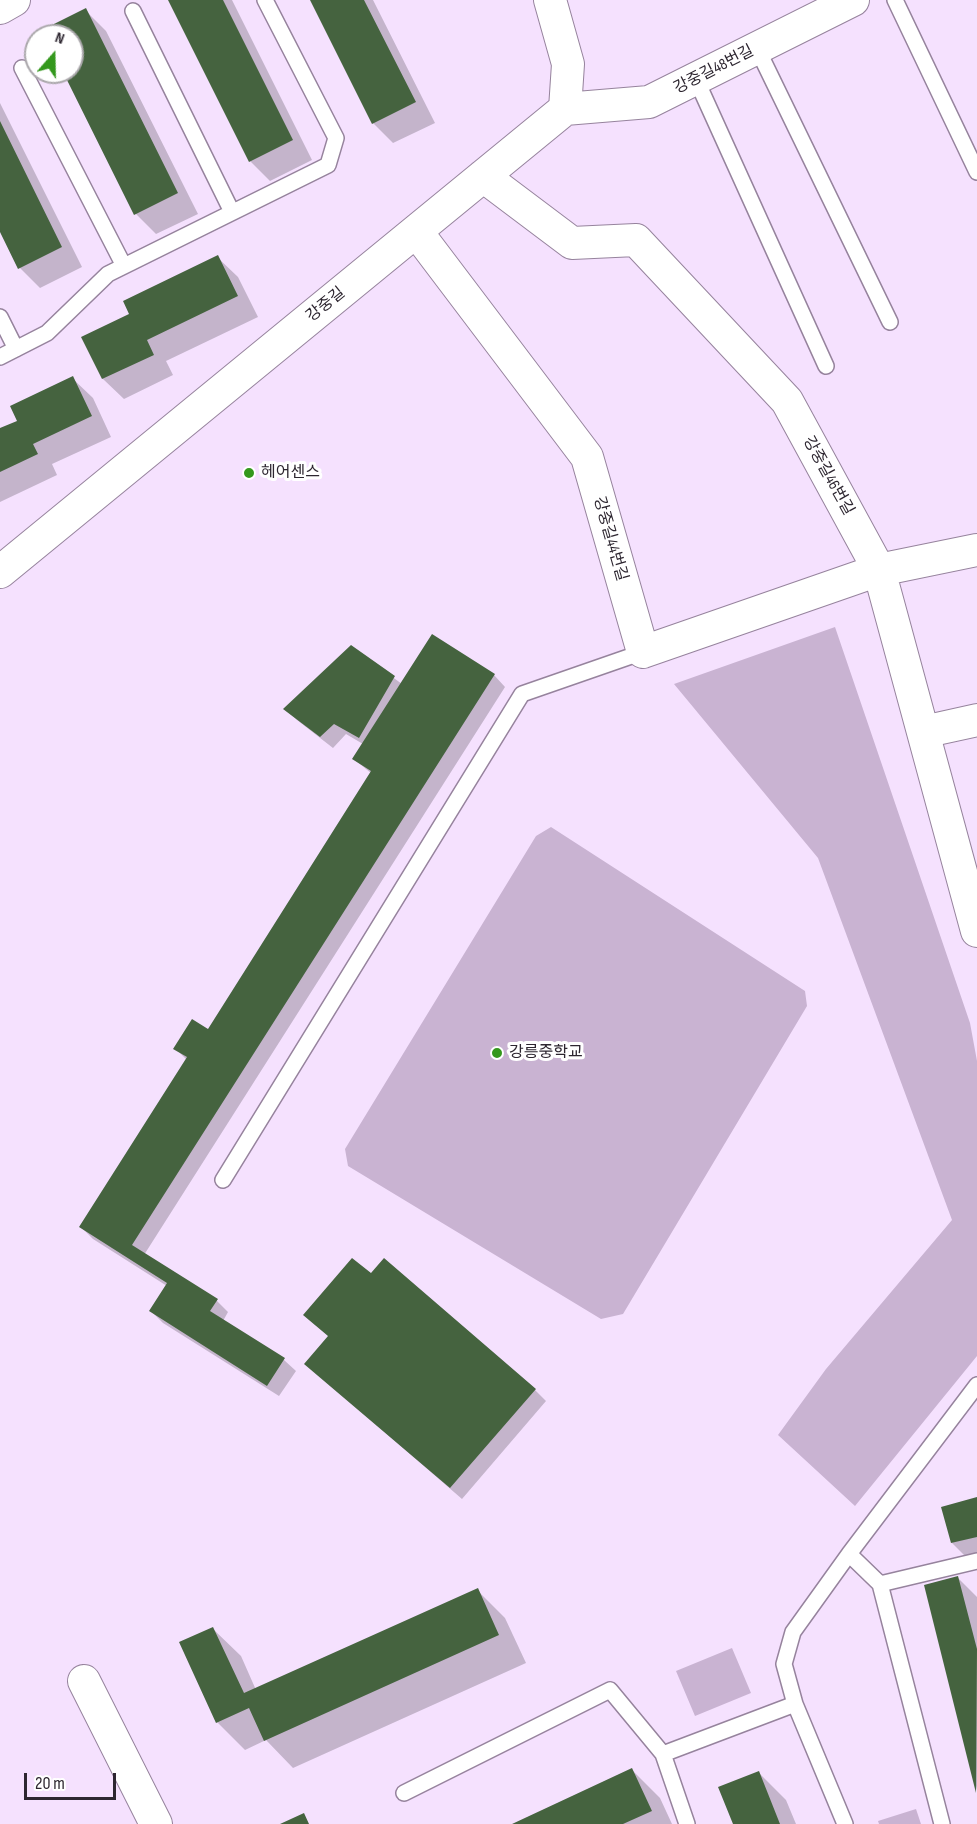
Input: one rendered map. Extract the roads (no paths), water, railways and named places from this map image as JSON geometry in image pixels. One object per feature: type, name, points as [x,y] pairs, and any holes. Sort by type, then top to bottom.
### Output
[{"type":"street","points":[[0,8],[14,0]]},
{"type":"street","points":[[550,0],[568,64],[566,109]]},
{"type":"street","name":"강중길48번길","points":[[566,109],[649,102],[853,0]]},
{"type":"street","name":"강중길","points":[[0,572],[566,109]]},
{"type":"street","name":"강중길46번길","points":[[483,176],[572,243],[636,240],[787,400],[879,570],[975,912]]},
{"type":"street","name":"강중길44번길","points":[[416,231],[587,457],[643,652]]},
{"type":"street","points":[[643,652],[879,570],[977,550]]},
{"type":"street","points":[[923,732],[977,720]]},
{"type":"street","points":[[84,1681],[156,1824]]},
{"type":"lane","points":[[0,357],[47,333],[108,274],[328,165],[336,138],[265,0]]},
{"type":"lane","points":[[895,0],[977,172]]},
{"type":"lane","points":[[133,11],[232,212]]},
{"type":"lane","points":[[757,48],[890,322]]},
{"type":"lane","points":[[22,68],[124,266]]},
{"type":"lane","points":[[696,79],[826,366]]},
{"type":"lane","points":[[0,316],[16,349]]},
{"type":"lane","points":[[223,1180],[522,694],[643,652]]},
{"type":"lane","points":[[845,1824],[795,1704],[784,1664],[793,1632],[977,1385]]},
{"type":"lane","points":[[849,1554],[880,1584],[942,1824]]},
{"type":"lane","points":[[880,1584],[977,1560]]},
{"type":"lane","points":[[404,1793],[610,1690],[663,1754],[687,1824]]},
{"type":"lane","points":[[663,1754],[795,1704]]},
{"type":"place","name":"헤어센스","points":[[249,473]]},
{"type":"place","name":"강릉중학교","points":[[497,1053]]}]
